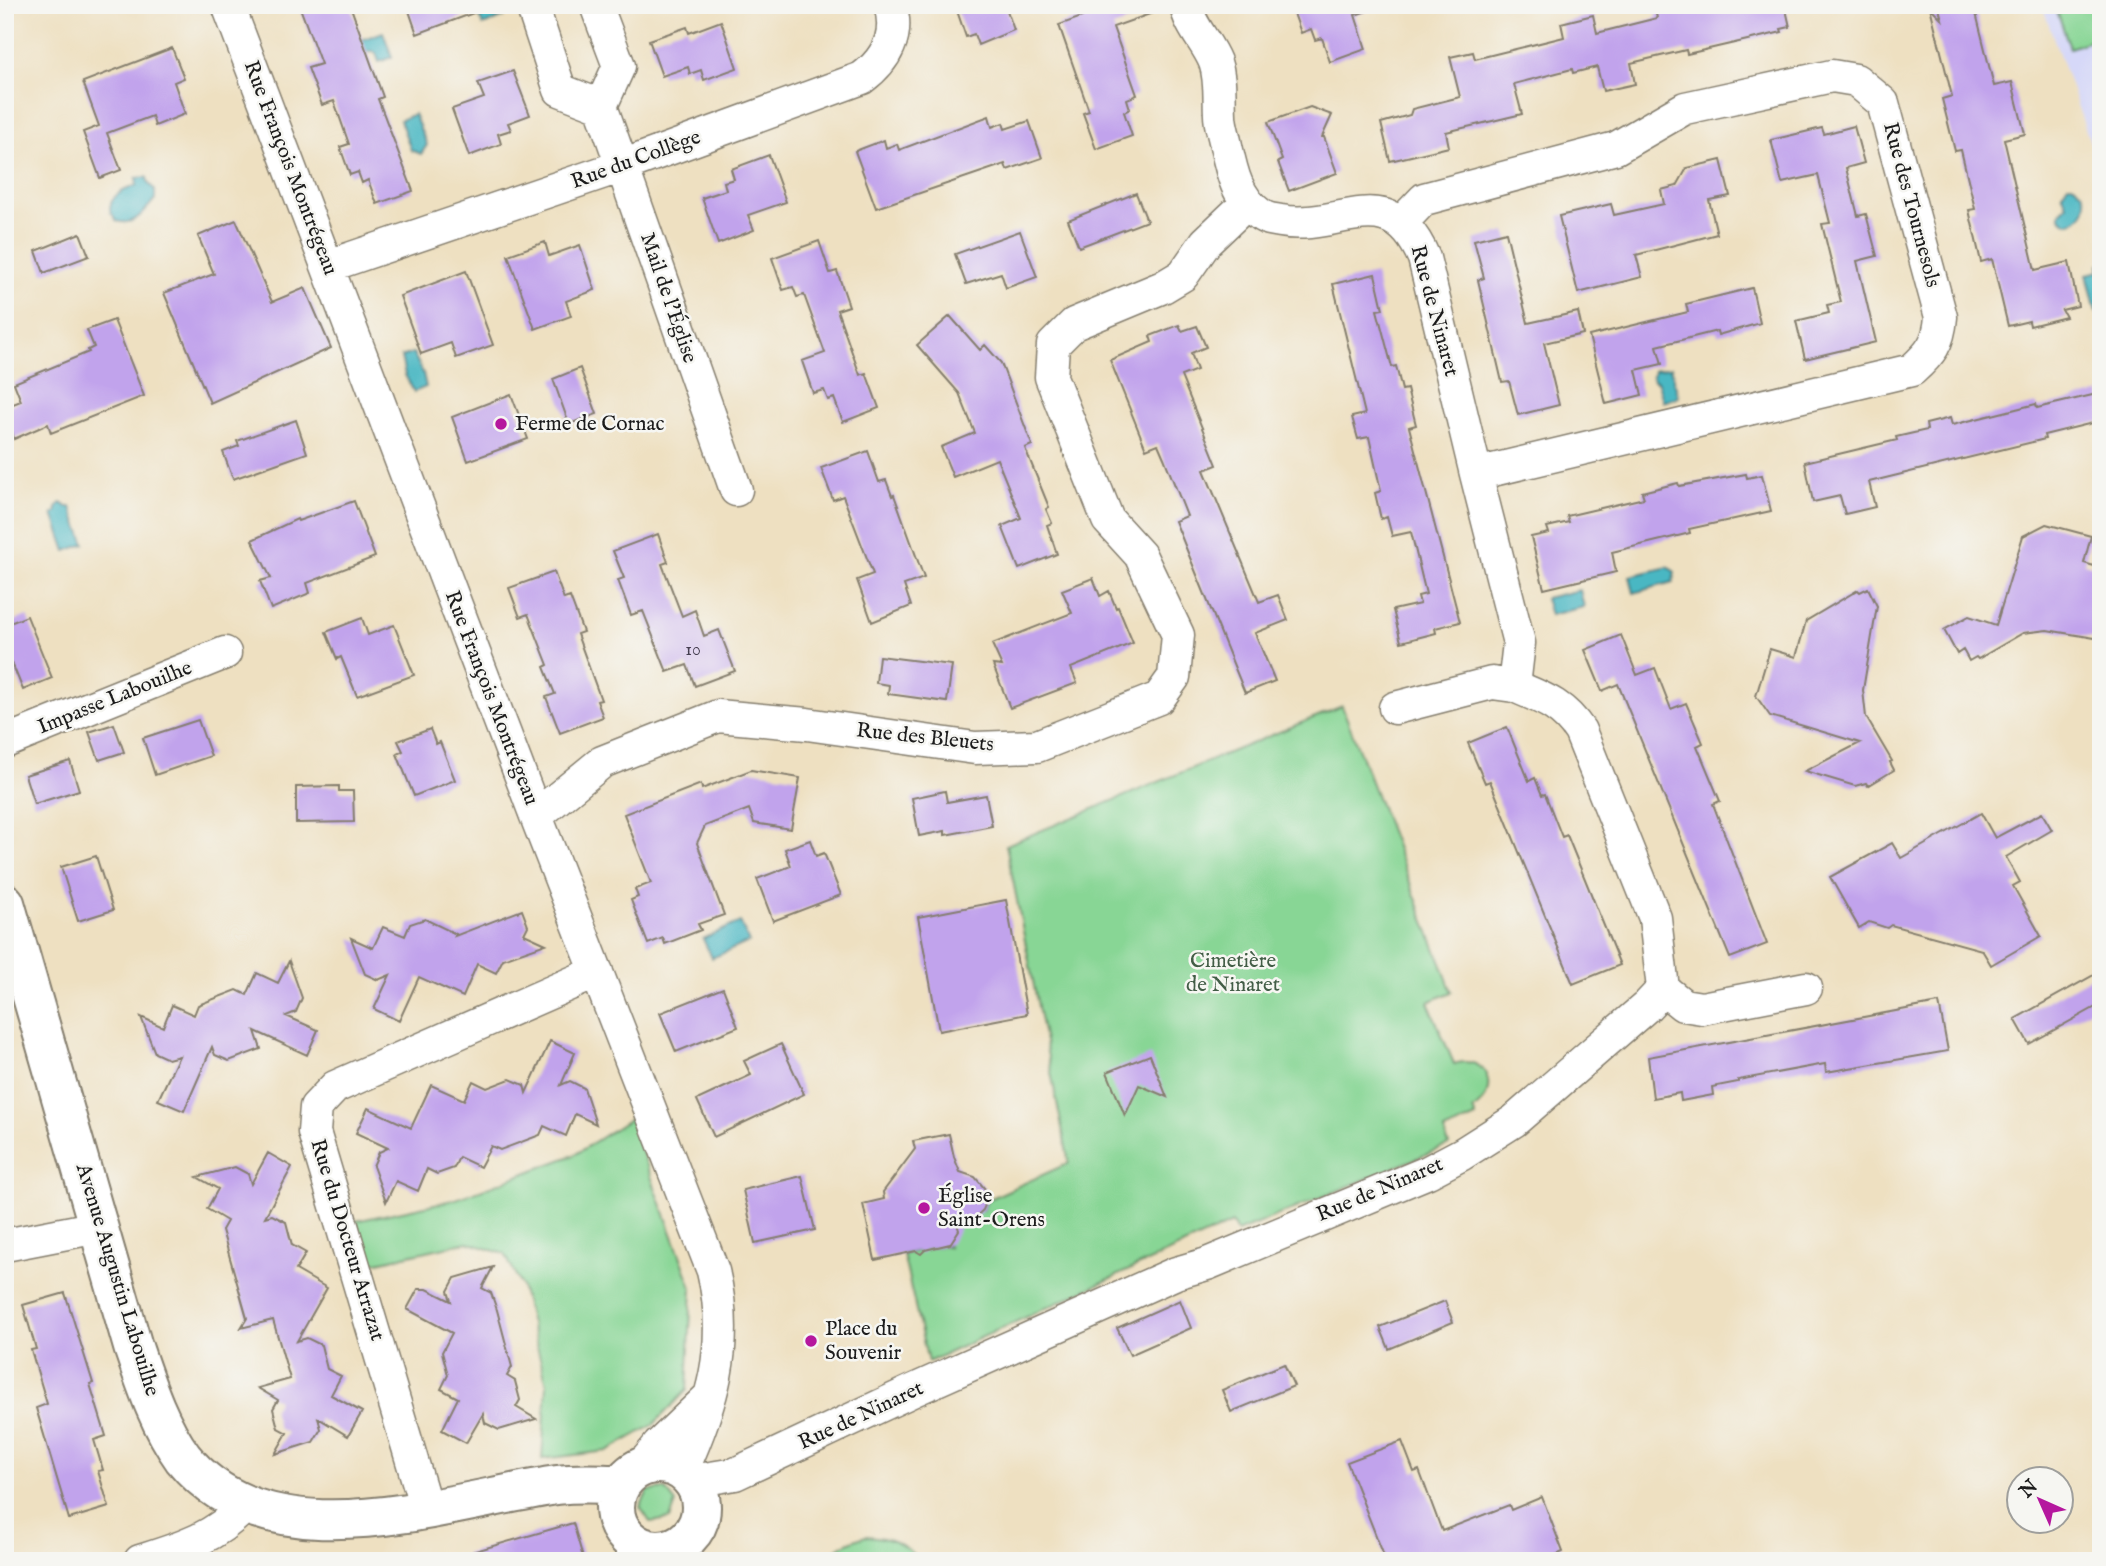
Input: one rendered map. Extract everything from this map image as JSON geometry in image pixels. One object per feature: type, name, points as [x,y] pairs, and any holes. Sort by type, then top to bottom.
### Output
[{"type":"street","name":"Rue François Montrégeau","points":[[228,5],[536,816],[713,1271],[720,1299],[722,1333],[719,1362],[699,1433],[692,1486]]},
{"type":"street","points":[[531,5],[560,90],[601,106],[619,65],[596,5]]},
{"type":"street","name":"Rue du Collège","points":[[328,266],[622,166],[862,78],[877,67],[887,53],[893,35],[894,16],[890,5]]},
{"type":"street","points":[[1186,5],[1188,17],[1215,62],[1221,95],[1219,116],[1230,165],[1237,186],[1247,203]]},
{"type":"street","name":"Rue des Tournesols","points":[[1401,223],[1424,200],[1616,148],[1685,108],[1832,76],[1856,79],[1883,103],[1941,317],[1939,334],[1928,356],[1912,370],[1476,474]]},
{"type":"street","name":"Mail de l'Église","points":[[601,106],[736,491]]},
{"type":"street","name":"Rue de Ninaret","points":[[1247,203],[1263,218],[1299,224],[1363,212],[1382,215],[1401,223],[1416,238],[1424,258],[1520,643],[1514,686]]},
{"type":"street","name":"Rue des Bleuets","points":[[536,816],[602,762],[718,716],[807,724],[975,748],[1038,746],[1159,698],[1174,677],[1178,635],[1140,555],[1108,520],[1051,377],[1053,345],[1074,324],[1163,287],[1183,275],[1206,242],[1247,203]]},
{"type":"street","name":"Impasse Labouilhe","points":[[5,742],[225,653]]},
{"type":"street","points":[[1395,708],[1492,682],[1514,686],[1553,703],[1569,716],[1580,731],[1655,918],[1663,989],[1683,1005],[1702,1008],[1806,988]]},
{"type":"street","name":"Avenue Augustin Labouilhe","points":[[5,903],[133,1347],[149,1393],[168,1435],[200,1477],[220,1494],[244,1507],[272,1516],[332,1524],[427,1511],[572,1484],[629,1514]]},
{"type":"street","name":"Rue du Docteur Arrazat","points":[[427,1511],[314,1132],[316,1107],[335,1087],[597,972]]},
{"type":"street","name":"Rue de Ninaret","points":[[692,1486],[735,1474],[914,1390],[1176,1273],[1207,1264],[1428,1172],[1514,1121],[1647,1006],[1663,989]]},
{"type":"street","points":[[5,1245],[98,1227]]},
{"type":"street","points":[[629,1514],[654,1464],[669,1465],[692,1486],[700,1517],[695,1528],[674,1554],[645,1549],[629,1514],[659,1445],[711,1395]]},
{"type":"street","points":[[140,1561],[208,1537],[229,1523],[244,1507]]},
{"type":"shaded area","points":[[2042,5],[2101,5],[2101,173]]},
{"type":"green space","points":[[2055,5],[2101,5],[2101,37],[2070,48]]},
{"type":"green space","name":"Cimetière de Ninaret","points":[[1342,706],[1452,992],[1428,1002],[1454,1064],[1475,1064],[1487,1076],[1487,1094],[1473,1110],[1476,1117],[1444,1131],[1449,1145],[1237,1232],[1232,1223],[928,1362],[903,1254],[944,1245],[948,1247],[942,1227],[983,1210],[987,1200],[1069,1163],[1006,845]]},
{"type":"green space","points":[[630,1119],[692,1288],[687,1390],[653,1425],[607,1451],[542,1459],[547,1384],[521,1286],[505,1254],[467,1242],[369,1264],[356,1221],[453,1200],[574,1155]]},
{"type":"green space","points":[[665,1489],[676,1503],[670,1519],[650,1522],[640,1507],[648,1491]]},
{"type":"green space","points":[[866,1536],[896,1542],[919,1561],[824,1561],[844,1545]]},
{"type":"water","points":[[475,5],[499,5],[504,17],[483,25]]},
{"type":"water","points":[[383,32],[392,57],[379,62],[376,53],[363,53],[358,41]]},
{"type":"water","points":[[414,114],[427,145],[421,154],[411,150],[400,120]]},
{"type":"water","points":[[147,177],[148,183],[155,190],[155,199],[134,220],[117,221],[110,211],[112,201],[118,194],[137,185],[136,178]]},
{"type":"water","points":[[2068,184],[2078,188],[2083,194],[2085,206],[2080,217],[2067,223],[2060,217],[2060,213],[2067,205],[2062,193]]},
{"type":"water","points":[[2101,264],[2101,311],[2096,312],[2087,274],[2100,271]]},
{"type":"water","points":[[413,353],[423,373],[426,387],[414,392],[405,375],[401,357]]},
{"type":"water","points":[[1671,367],[1678,397],[1663,401],[1658,382],[1652,377],[1655,370]]},
{"type":"water","points":[[61,503],[71,507],[85,544],[66,551],[53,514]]},
{"type":"water","points":[[1668,567],[1675,572],[1673,582],[1634,593],[1630,576]]},
{"type":"water","points":[[1580,590],[1584,607],[1550,615],[1545,598]]},
{"type":"water","points":[[740,922],[749,942],[712,958],[703,939]]},
{"type":"building","points":[[299,5],[350,5],[383,97],[378,99],[413,191],[377,204],[368,180],[362,183],[358,172],[350,175],[340,147],[349,144],[334,101],[322,105],[308,68],[321,64]]},
{"type":"building","points":[[407,5],[487,5],[487,8],[417,34]]},
{"type":"building","points":[[955,5],[1005,5],[1014,30],[978,45],[974,34],[966,37]]},
{"type":"building","points":[[1078,5],[1164,5],[1164,9],[1113,27],[1137,95],[1127,99],[1130,109],[1124,112],[1132,136],[1096,149],[1083,113],[1089,111],[1059,25],[1082,17]]},
{"type":"building","points":[[1291,5],[1370,5],[1370,10],[1355,15],[1366,49],[1330,62],[1322,38],[1315,40],[1311,29],[1301,33]]},
{"type":"building","points":[[1668,5],[1785,5],[1790,27],[1781,29],[1782,32],[1687,54],[1686,50],[1631,63],[1635,84],[1603,91],[1597,67],[1573,73],[1572,69],[1514,84],[1522,114],[1446,132],[1449,147],[1390,161],[1381,123],[1410,115],[1412,109],[1460,97],[1450,57],[1473,52],[1475,59],[1564,37],[1561,23],[1593,15],[1597,33],[1657,18],[1655,9]]},
{"type":"building","points":[[1938,5],[1974,5],[1994,86],[2012,82],[2025,134],[2004,139],[2035,270],[2069,262],[2078,306],[2062,310],[2066,317],[2030,326],[2029,321],[2008,326],[1992,259],[1981,262],[1969,210],[1975,209],[1961,150],[1955,151],[1942,99],[1952,96],[1930,7],[1942,19]]},
{"type":"building","points":[[721,21],[737,68],[704,80],[701,70],[690,74],[688,67],[662,76],[649,40],[687,27],[689,33]]},
{"type":"building","points":[[172,48],[184,78],[174,82],[185,114],[155,126],[152,116],[107,133],[121,170],[100,178],[83,132],[99,126],[83,82]]},
{"type":"building","points":[[513,71],[530,115],[508,123],[511,130],[498,134],[501,144],[469,156],[452,109],[484,98],[478,83]]},
{"type":"building","points":[[1310,107],[1332,115],[1322,137],[1337,173],[1289,191],[1278,162],[1282,160],[1268,122]]},
{"type":"building","points":[[989,116],[992,127],[1003,123],[1005,129],[1029,121],[1042,158],[1007,170],[1005,164],[876,208],[855,151],[884,140],[886,148],[897,144],[899,150]]},
{"type":"building","points":[[1854,126],[1864,163],[1846,168],[1858,216],[1866,214],[1877,256],[1857,261],[1876,342],[1805,359],[1796,321],[1829,313],[1827,305],[1841,302],[1822,224],[1830,223],[1818,175],[1782,183],[1771,140],[1822,128],[1824,134]]},
{"type":"building","points":[[769,155],[786,202],[748,215],[754,230],[718,244],[702,198],[726,190],[724,182],[734,179],[731,169]]},
{"type":"building","points":[[1721,160],[1730,196],[1709,200],[1717,234],[1636,255],[1642,277],[1578,293],[1559,216],[1611,204],[1614,215],[1664,204],[1661,190],[1677,186],[1687,168]]},
{"type":"building","points":[[1136,193],[1147,221],[1079,247],[1068,220]]},
{"type":"building","points":[[236,220],[272,302],[305,288],[331,348],[210,403],[164,293],[214,274],[198,236]]},
{"type":"building","points":[[1020,231],[1037,277],[1006,288],[1001,273],[966,284],[955,254]]},
{"type":"building","points":[[1506,232],[1528,323],[1578,312],[1583,334],[1544,343],[1559,405],[1518,415],[1509,381],[1502,382],[1478,280],[1484,278],[1474,240]]},
{"type":"building","points":[[80,233],[89,256],[44,273],[36,251]]},
{"type":"building","points":[[819,241],[830,273],[837,271],[849,306],[837,310],[860,375],[866,373],[879,408],[843,422],[834,398],[828,400],[824,390],[813,393],[802,361],[825,353],[804,295],[797,297],[793,287],[783,290],[772,258]]},
{"type":"building","points":[[545,242],[549,256],[580,245],[595,290],[566,301],[571,316],[535,329],[508,255]]},
{"type":"building","points":[[466,271],[493,345],[456,358],[451,343],[421,354],[400,296]]},
{"type":"building","points":[[1375,274],[1383,309],[1377,310],[1392,367],[1396,366],[1402,390],[1407,389],[1416,425],[1409,427],[1460,622],[1435,628],[1436,633],[1401,642],[1393,610],[1420,604],[1418,596],[1426,594],[1411,532],[1392,536],[1387,517],[1381,519],[1375,493],[1381,491],[1369,437],[1358,439],[1352,417],[1365,414],[1333,284]]},
{"type":"building","points":[[1752,288],[1760,323],[1718,335],[1717,331],[1657,346],[1662,364],[1636,370],[1642,395],[1606,404],[1589,336],[1688,312],[1686,304]]},
{"type":"building","points":[[950,316],[980,350],[985,345],[1001,363],[1032,445],[1025,448],[1049,507],[1046,509],[1052,523],[1047,525],[1057,554],[1019,569],[1002,526],[1021,518],[997,459],[953,477],[941,447],[975,433],[959,393],[917,345]]},
{"type":"building","points":[[114,320],[144,396],[51,433],[48,424],[14,439],[5,407],[21,401],[14,383],[89,352],[88,350],[94,347],[87,330]]},
{"type":"building","points":[[1179,325],[1182,331],[1197,326],[1206,347],[1191,353],[1197,370],[1181,376],[1217,465],[1204,470],[1259,602],[1278,595],[1288,620],[1255,633],[1275,681],[1245,693],[1175,521],[1187,516],[1164,458],[1158,444],[1146,449],[1110,360],[1152,342],[1150,336]]},
{"type":"building","points":[[580,368],[597,414],[569,424],[553,379]]},
{"type":"building","points":[[2101,393],[2101,421],[2044,435],[2045,439],[1869,482],[1875,507],[1845,514],[1840,496],[1813,502],[1805,462],[1897,440],[1896,437],[1927,430],[1926,424],[1950,418],[1952,425],[2036,404],[2037,408]]},
{"type":"building","name":"Ferme de Cornac","points":[[511,394],[528,439],[468,461],[452,417]]},
{"type":"building","points":[[296,420],[307,453],[233,479],[223,452],[239,446],[237,441]]},
{"type":"building","points":[[868,451],[879,482],[886,480],[892,496],[894,495],[924,578],[904,585],[911,606],[872,622],[857,580],[873,574],[843,496],[833,500],[821,468]]},
{"type":"building","points":[[1746,474],[1747,478],[1762,475],[1771,511],[1689,529],[1690,533],[1612,552],[1616,572],[1544,589],[1531,537],[1549,533],[1547,527],[1569,522],[1567,516],[1644,498],[1642,492],[1678,483],[1679,486]]},
{"type":"building","points":[[354,501],[375,557],[307,583],[310,593],[271,609],[260,581],[271,578],[252,540],[297,519],[298,521]]},
{"type":"building","points":[[2046,524],[2091,536],[2084,563],[2101,568],[2101,639],[2047,630],[2023,633],[1978,659],[1976,657],[1969,661],[1963,650],[1957,654],[1944,630],[1969,616],[1996,625],[2023,536]]},
{"type":"building","points":[[658,534],[668,562],[662,564],[682,616],[695,610],[704,636],[719,630],[735,671],[695,686],[687,665],[667,672],[643,611],[631,615],[618,580],[624,578],[613,551]]},
{"type":"building","points":[[554,572],[564,599],[570,597],[583,632],[577,634],[601,700],[597,701],[603,717],[560,733],[546,697],[555,694],[544,667],[548,665],[528,614],[520,617],[509,588]]},
{"type":"building","points":[[1093,578],[1100,596],[1109,591],[1133,643],[1071,668],[1077,683],[1010,708],[993,665],[1002,666],[992,644],[1072,613],[1062,590]]},
{"type":"building","points":[[1868,588],[1877,606],[1863,690],[1866,717],[1892,761],[1890,762],[1894,770],[1868,786],[1866,783],[1855,786],[1805,771],[1860,743],[1770,716],[1756,696],[1770,649],[1796,657],[1806,621],[1858,590],[1860,592]]},
{"type":"building","points":[[27,616],[52,678],[23,690],[10,658],[5,660],[5,625]]},
{"type":"building","points":[[362,618],[368,635],[394,625],[414,675],[357,696],[341,657],[337,659],[326,632]]},
{"type":"building","points":[[1621,635],[1637,675],[1655,668],[1671,709],[1686,703],[1703,743],[1697,746],[1720,801],[1713,804],[1767,944],[1730,958],[1618,684],[1602,691],[1585,650]]},
{"type":"building","points":[[879,656],[952,665],[947,702],[888,694],[889,685],[876,683]]},
{"type":"building","points":[[198,720],[211,756],[155,775],[143,738]]},
{"type":"building","points":[[114,724],[124,752],[99,760],[89,732]]},
{"type":"building","points":[[1507,727],[1529,781],[1535,778],[1542,795],[1545,794],[1562,837],[1567,835],[1620,965],[1573,984],[1490,781],[1485,783],[1468,743]]},
{"type":"building","points":[[430,729],[436,744],[440,742],[455,780],[414,796],[397,754],[403,751],[398,741]]},
{"type":"building","points":[[70,761],[79,790],[34,804],[25,775]]},
{"type":"building","points":[[751,770],[800,778],[791,829],[754,823],[749,809],[705,826],[697,843],[724,915],[698,924],[701,930],[665,944],[663,938],[648,944],[631,900],[638,897],[635,889],[651,883],[624,814],[701,784],[702,789]]},
{"type":"building","points":[[339,786],[339,791],[353,791],[354,822],[296,823],[296,787]]},
{"type":"building","points":[[945,791],[947,802],[986,795],[992,826],[945,835],[945,831],[919,836],[912,798]]},
{"type":"building","points":[[1981,813],[1995,838],[2042,813],[2052,830],[2006,857],[2020,882],[2013,886],[2041,936],[1991,965],[1982,950],[1891,925],[1887,928],[1869,922],[1859,928],[1830,877],[1892,843],[1901,858]]},
{"type":"building","points":[[810,840],[816,856],[824,853],[841,895],[773,921],[757,879],[791,866],[785,849]]},
{"type":"building","points":[[96,856],[113,910],[78,921],[61,867]]},
{"type":"building","points":[[1006,900],[1027,1014],[939,1031],[918,917]]},
{"type":"building","points":[[522,910],[528,926],[524,934],[546,944],[503,959],[496,973],[477,964],[463,997],[419,977],[399,1021],[374,1009],[390,975],[378,980],[365,974],[351,938],[373,948],[383,927],[405,936],[410,924],[425,919],[456,934],[455,936]]},
{"type":"building","points":[[289,961],[302,998],[296,1012],[286,1016],[318,1030],[307,1055],[255,1031],[261,1049],[229,1061],[215,1055],[212,1047],[184,1111],[158,1100],[179,1056],[168,1059],[155,1053],[141,1017],[163,1027],[172,1005],[194,1015],[198,1005],[237,990],[247,995],[257,973],[278,983]]},
{"type":"building","points":[[2101,971],[2101,1004],[2029,1044],[2015,1019]]},
{"type":"building","points":[[723,988],[738,1027],[676,1052],[660,1013]]},
{"type":"building","points":[[1939,1003],[1948,1051],[1826,1072],[1825,1064],[1738,1080],[1712,1087],[1713,1095],[1681,1101],[1680,1093],[1653,1098],[1648,1057]]},
{"type":"building","points":[[550,1041],[575,1053],[561,1085],[570,1081],[584,1088],[596,1124],[575,1114],[566,1136],[544,1126],[540,1135],[500,1150],[491,1146],[480,1167],[459,1157],[454,1168],[437,1174],[427,1169],[418,1191],[396,1181],[386,1202],[373,1166],[379,1152],[388,1148],[356,1133],[368,1108],[411,1128],[431,1085],[464,1100],[473,1081],[487,1088],[510,1079],[524,1085],[526,1093]]},
{"type":"building","points":[[781,1044],[804,1094],[714,1137],[697,1100],[751,1075],[744,1061]]},
{"type":"building","points":[[1150,1055],[1167,1097],[1139,1085],[1125,1116],[1107,1072]]},
{"type":"building","name":"Église Saint-Orens","points":[[949,1134],[960,1172],[975,1177],[985,1189],[987,1200],[983,1210],[972,1220],[957,1224],[959,1230],[950,1244],[925,1250],[921,1254],[916,1251],[875,1260],[863,1204],[884,1199],[883,1192],[915,1149],[913,1141]]},
{"type":"building","points":[[268,1153],[292,1167],[265,1217],[272,1215],[286,1222],[292,1245],[306,1253],[296,1270],[327,1288],[297,1341],[307,1338],[321,1345],[327,1369],[341,1376],[331,1395],[362,1412],[348,1436],[318,1418],[321,1429],[313,1442],[275,1454],[287,1433],[278,1428],[273,1409],[278,1400],[258,1388],[290,1379],[273,1320],[241,1328],[247,1318],[222,1230],[227,1221],[207,1209],[218,1189],[197,1177],[235,1167],[248,1174],[251,1184]]},
{"type":"building","points":[[802,1176],[815,1230],[755,1243],[743,1190]]},
{"type":"building","points":[[493,1267],[482,1288],[491,1293],[497,1310],[512,1367],[507,1376],[515,1381],[520,1400],[516,1407],[536,1419],[499,1430],[485,1423],[483,1414],[466,1443],[442,1430],[458,1398],[441,1389],[448,1375],[442,1352],[452,1333],[407,1309],[418,1289],[427,1289],[451,1301],[448,1291],[455,1278]]},
{"type":"building","points":[[65,1293],[93,1383],[90,1384],[106,1436],[94,1440],[103,1470],[98,1471],[109,1507],[69,1519],[36,1408],[47,1404],[31,1350],[36,1349],[23,1305]]},
{"type":"building","points":[[1180,1300],[1191,1328],[1130,1355],[1117,1328]]},
{"type":"building","points":[[1445,1301],[1453,1322],[1389,1349],[1380,1327]]},
{"type":"building","points":[[1284,1364],[1294,1386],[1231,1412],[1222,1390]]},
{"type":"building","points":[[1402,1441],[1414,1472],[1419,1470],[1442,1531],[1509,1505],[1511,1510],[1542,1497],[1563,1552],[1542,1561],[1386,1561],[1347,1462]]},
{"type":"building","points":[[573,1523],[584,1561],[466,1561],[465,1554]]},
{"type":"place","name":"Ferme de Cornac","points":[[501,424]]},
{"type":"place","name":"Église Saint-Orens","points":[[924,1208]]},
{"type":"place","name":"Place du Souvenir","points":[[811,1341]]}]
